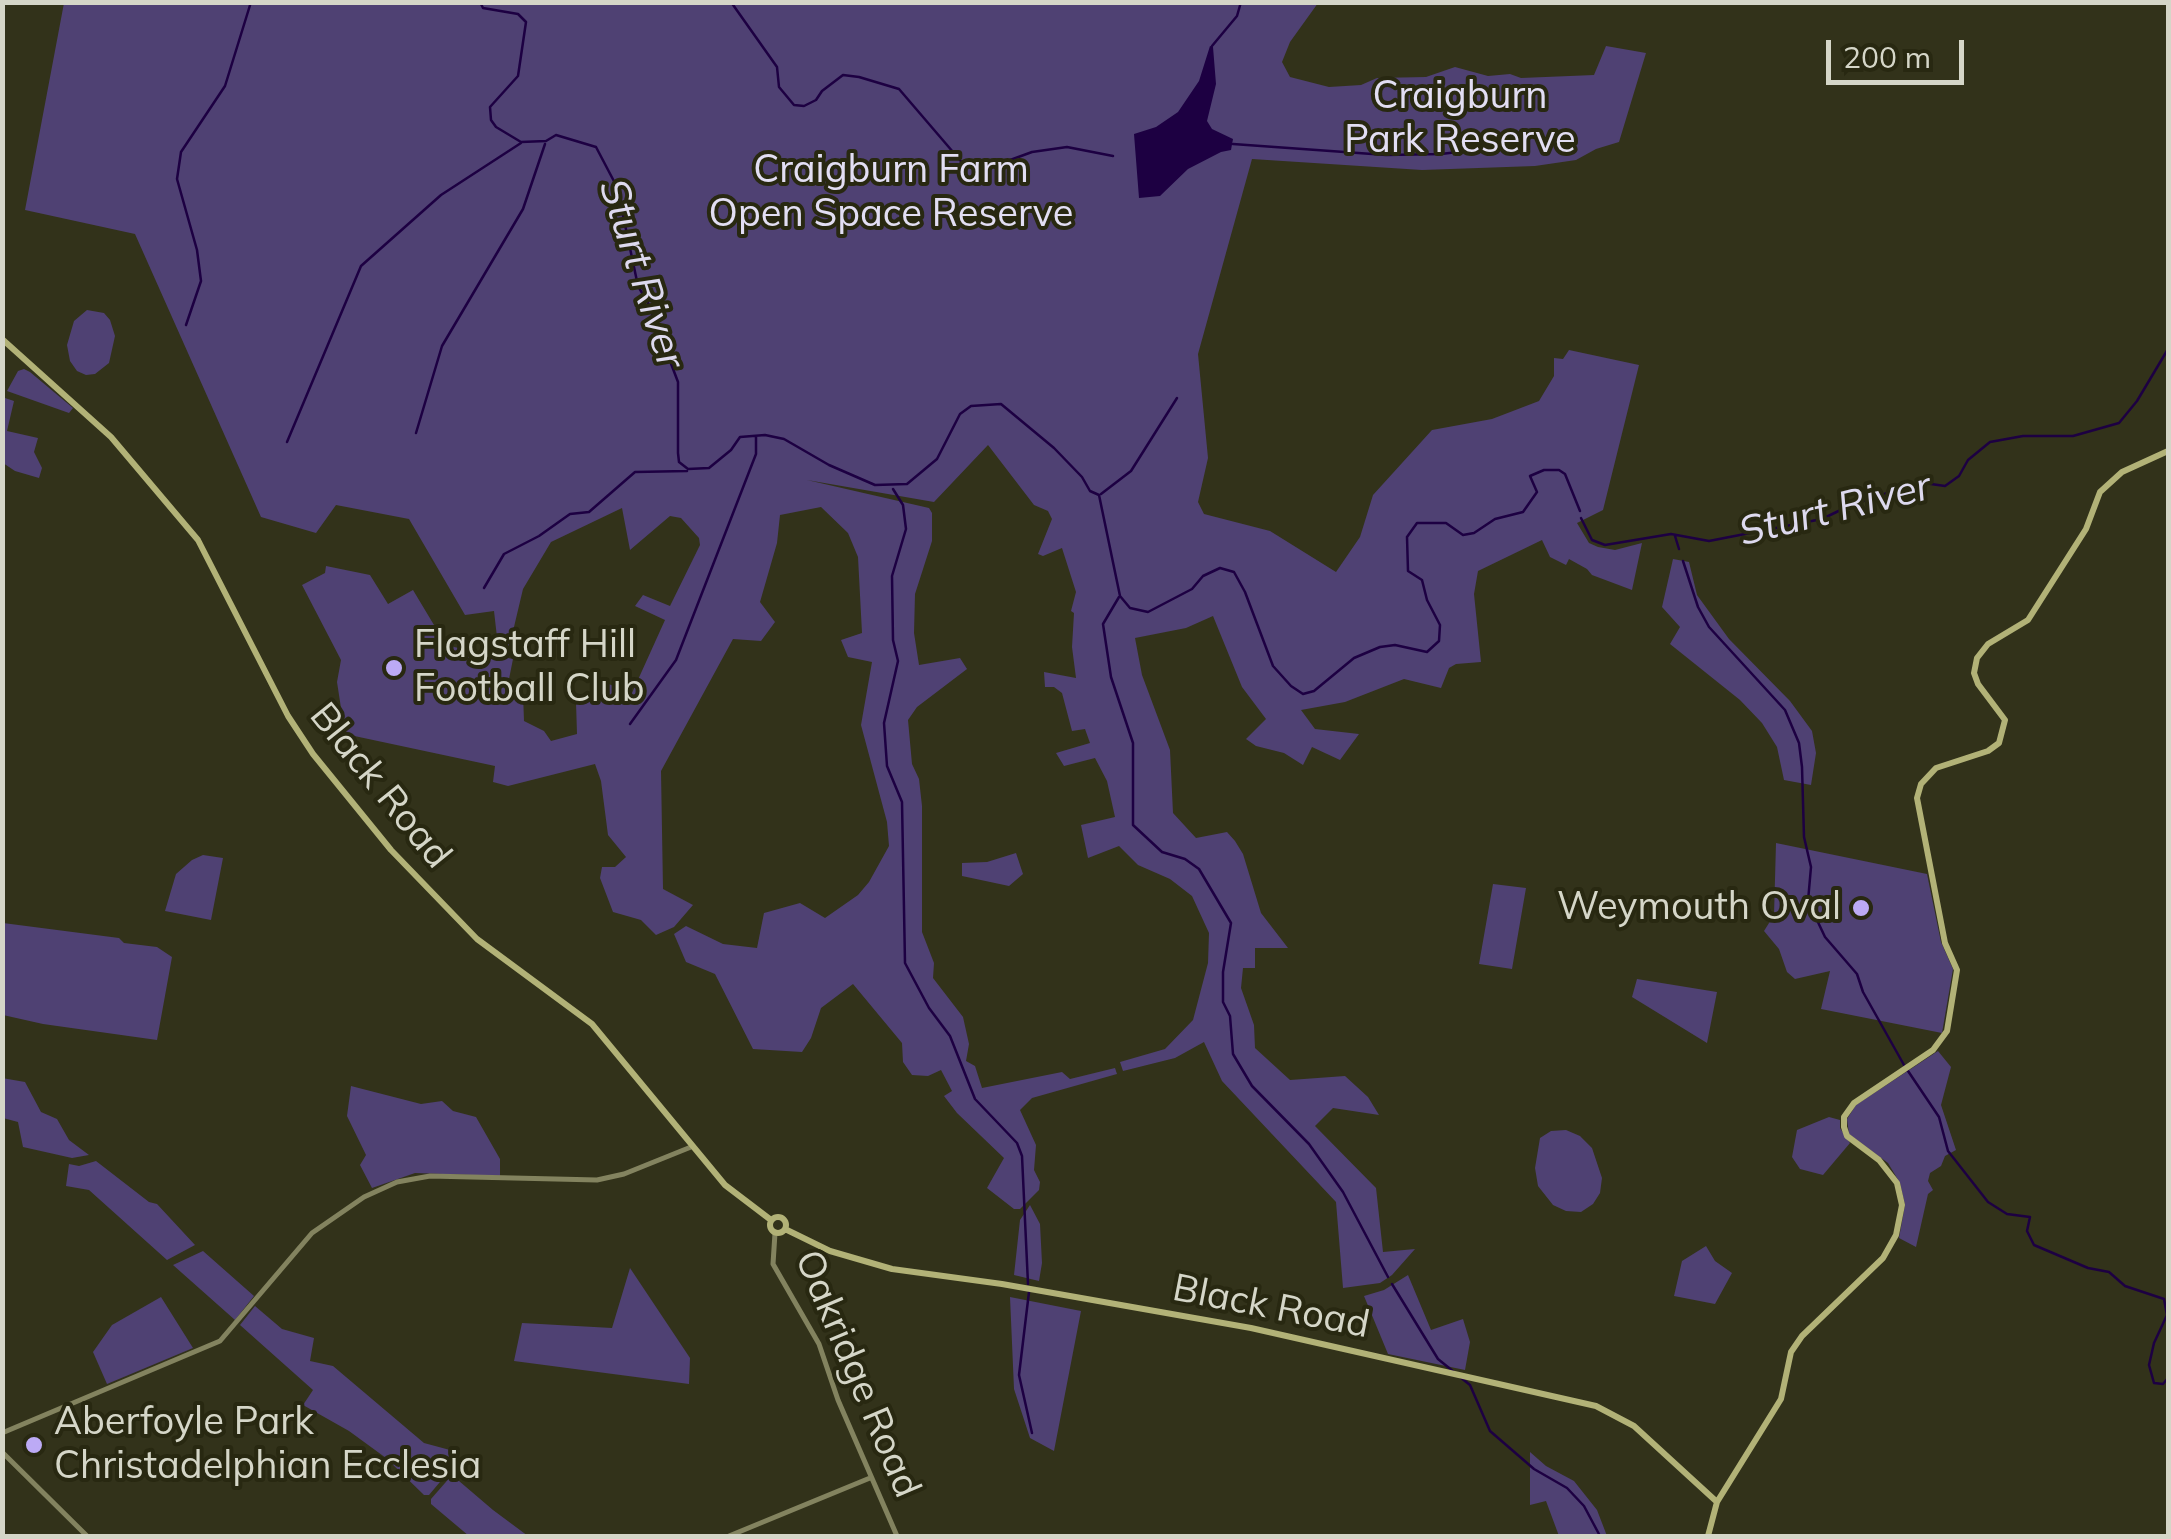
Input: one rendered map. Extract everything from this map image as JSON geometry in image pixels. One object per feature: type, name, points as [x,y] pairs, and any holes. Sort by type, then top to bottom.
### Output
[{"type":"main road","name":"Black Road","points":[[2,339],[111,437],[190,529],[288,716],[312,754],[391,850],[477,939],[592,1024],[724,1184],[771,1220]]},
{"type":"main road","points":[[1708,1536],[1718,1502],[1782,1399],[1791,1352],[1802,1336],[1883,1258],[1896,1235],[1902,1205],[1897,1183],[1879,1160],[1853,1142],[1844,1127],[1844,1117],[1854,1103],[1906,1069],[1945,1037],[1957,970],[1944,943],[1917,798],[1921,784],[1936,768],[1988,751],[1999,743],[2005,720],[1978,684],[1974,673],[1977,658],[1988,644],[2028,620],[2086,530],[2096,499],[2106,486],[2122,472],[2168,452]]},
{"type":"main road","points":[[784,1219],[785,1229],[775,1233],[769,1225],[771,1220],[784,1219]]},
{"type":"main road","name":"Black Road","points":[[785,1229],[830,1251],[892,1269],[1251,1328],[1596,1406],[1616,1415],[1666,1452],[1718,1502]]},
{"type":"street","points":[[2,1433],[220,1341],[312,1233],[364,1197],[397,1182],[430,1176],[597,1180],[624,1174],[691,1147]]},
{"type":"street","name":"Oakridge Road","points":[[775,1233],[773,1264],[820,1344],[870,1478],[897,1536]]},
{"type":"street","points":[[2,1452],[86,1536]]},
{"type":"street","points":[[729,1536],[870,1478]]},
{"type":"green space","points":[[64,3],[1318,3],[1290,42],[1282,62],[1290,77],[1329,87],[1361,85],[1377,78],[1426,77],[1455,67],[1488,76],[1510,74],[1521,78],[1594,75],[1606,46],[1646,53],[1619,142],[1576,160],[1535,166],[1422,170],[1252,159],[1198,354],[1208,458],[1198,502],[1204,514],[1270,531],[1336,572],[1360,537],[1373,495],[1432,430],[1492,419],[1539,401],[1554,376],[1554,358],[1563,359],[1569,350],[1639,365],[1603,510],[1577,523],[1589,543],[1598,547],[1615,550],[1642,543],[1632,590],[1592,575],[1569,559],[1566,565],[1550,557],[1542,540],[1478,571],[1474,594],[1481,662],[1449,668],[1441,688],[1404,679],[1345,702],[1301,710],[1315,729],[1359,734],[1340,760],[1312,747],[1303,765],[1284,753],[1256,746],[1246,739],[1266,719],[1242,687],[1213,616],[1186,628],[1135,638],[1142,675],[1170,750],[1173,813],[1196,838],[1227,832],[1235,841],[1243,854],[1261,913],[1288,948],[1255,948],[1255,968],[1243,968],[1241,988],[1254,1025],[1255,1048],[1290,1080],[1345,1076],[1368,1097],[1379,1115],[1333,1108],[1315,1126],[1376,1188],[1383,1252],[1415,1249],[1392,1275],[1380,1283],[1343,1288],[1336,1202],[1222,1081],[1204,1042],[1175,1058],[1123,1071],[1120,1062],[1165,1049],[1193,1020],[1208,963],[1209,933],[1192,896],[1170,879],[1138,865],[1119,846],[1088,858],[1081,825],[1115,817],[1107,781],[1095,758],[1064,766],[1056,753],[1090,743],[1085,729],[1072,731],[1062,693],[1045,687],[1044,672],[1076,678],[1071,611],[1076,592],[1062,548],[1043,556],[1038,554],[1052,519],[1048,511],[1034,505],[988,445],[934,502],[807,480],[929,508],[932,513],[932,541],[915,594],[914,633],[919,665],[960,658],[967,669],[917,707],[908,720],[912,764],[919,779],[922,806],[922,932],[934,963],[933,978],[963,1017],[969,1044],[966,1061],[975,1066],[982,1088],[1062,1072],[1070,1079],[1115,1068],[1117,1074],[1032,1098],[1020,1110],[1036,1145],[1034,1170],[1040,1182],[1039,1190],[1020,1209],[1014,1209],[987,1188],[1004,1158],[944,1096],[952,1091],[941,1070],[928,1076],[912,1075],[903,1062],[902,1043],[853,984],[821,1008],[802,1052],[753,1049],[715,974],[686,962],[674,934],[686,926],[723,944],[757,948],[764,913],[800,903],[825,918],[858,895],[889,846],[887,822],[861,725],[872,662],[848,657],[841,640],[862,633],[858,557],[848,533],[821,507],[780,515],[777,543],[760,602],[775,622],[761,641],[733,639],[661,771],[663,889],[693,905],[674,927],[656,935],[641,920],[613,912],[600,878],[602,867],[615,867],[626,857],[608,835],[595,764],[508,786],[493,782],[495,766],[345,734],[337,682],[341,660],[302,585],[325,573],[326,566],[370,575],[388,604],[413,590],[443,640],[454,647],[513,659],[507,689],[523,693],[524,721],[544,731],[551,741],[577,734],[576,702],[606,683],[632,693],[665,620],[635,606],[643,595],[670,606],[700,545],[699,538],[681,518],[670,516],[630,550],[622,508],[551,542],[523,589],[509,648],[498,646],[494,611],[465,615],[409,519],[336,505],[316,533],[261,517],[135,234],[25,210]]},
{"type":"green space","points":[[87,310],[104,313],[115,336],[109,363],[95,374],[86,375],[70,361],[67,345],[74,321]]},
{"type":"green space","points":[[24,369],[73,408],[69,413],[7,391],[18,371]]},
{"type":"green space","points":[[5,398],[14,401],[7,431],[38,438],[34,452],[42,468],[39,478],[3,463]]},
{"type":"green space","points":[[1673,559],[1689,562],[1697,595],[1729,639],[1790,701],[1812,731],[1816,753],[1811,785],[1784,780],[1777,747],[1762,723],[1740,700],[1670,644],[1680,627],[1662,607]]},
{"type":"green space","points":[[1776,843],[1927,874],[1941,942],[1953,969],[1942,1033],[1821,1009],[1830,971],[1795,979],[1787,972],[1779,949],[1764,931],[1774,915]]},
{"type":"green space","points":[[1016,853],[1023,874],[1009,886],[962,876],[962,863],[987,862]]},
{"type":"green space","points":[[203,855],[223,858],[211,920],[165,911],[176,874]]},
{"type":"green space","points":[[1493,884],[1526,888],[1512,969],[1479,964]]},
{"type":"green space","points":[[3,923],[119,938],[124,943],[157,947],[172,957],[157,1040],[3,1015]]},
{"type":"green space","points":[[1637,979],[1717,992],[1707,1043],[1632,997]]},
{"type":"green space","points":[[1938,1051],[1951,1067],[1941,1105],[1956,1150],[1930,1173],[1928,1181],[1933,1190],[1928,1194],[1916,1247],[1899,1238],[1905,1205],[1900,1183],[1888,1163],[1849,1134],[1847,1119],[1856,1105]]},
{"type":"green space","points":[[2,1078],[25,1082],[41,1112],[57,1119],[69,1140],[89,1155],[72,1158],[23,1147],[18,1122],[3,1118]]},
{"type":"green space","points":[[351,1086],[421,1104],[442,1101],[453,1111],[476,1117],[500,1159],[500,1176],[415,1173],[372,1188],[360,1165],[366,1155],[347,1116]]},
{"type":"green space","points":[[1829,1117],[1840,1120],[1840,1128],[1850,1143],[1823,1175],[1800,1169],[1792,1157],[1797,1130]]},
{"type":"green space","points":[[1566,1130],[1580,1136],[1592,1148],[1602,1178],[1600,1193],[1581,1212],[1553,1205],[1538,1186],[1535,1168],[1540,1138],[1551,1131]]},
{"type":"green space","points":[[96,1161],[157,1204],[195,1245],[167,1260],[89,1190],[66,1186],[69,1164],[79,1166]]},
{"type":"green space","points":[[1030,1205],[1040,1224],[1039,1281],[1014,1275],[1020,1220]]},
{"type":"green space","points":[[1706,1246],[1715,1261],[1732,1273],[1715,1304],[1674,1296],[1682,1261]]},
{"type":"green space","points":[[203,1251],[254,1296],[235,1320],[173,1265]]},
{"type":"green space","points":[[630,1268],[690,1358],[689,1384],[514,1361],[522,1323],[612,1328]]},
{"type":"green space","points":[[1408,1275],[1431,1330],[1463,1319],[1470,1342],[1465,1370],[1388,1354],[1364,1296],[1384,1290]]},
{"type":"green space","points":[[161,1297],[193,1348],[107,1384],[93,1352],[112,1325]]},
{"type":"green space","points":[[1010,1297],[1081,1311],[1054,1451],[1030,1438],[1014,1389]]},
{"type":"green space","points":[[255,1306],[282,1329],[314,1338],[310,1361],[333,1366],[424,1443],[450,1450],[445,1476],[429,1495],[424,1495],[386,1458],[349,1431],[303,1405],[313,1390],[240,1325]]},
{"type":"green space","points":[[1530,1452],[1574,1481],[1597,1510],[1607,1536],[1559,1536],[1546,1501],[1530,1505]]},
{"type":"green space","points":[[452,1475],[528,1536],[469,1536],[431,1504]]},
{"type":"shaded area","points":[[1210,46],[1216,84],[1207,121],[1212,129],[1233,139],[1231,150],[1188,169],[1160,196],[1139,198],[1134,134],[1156,127],[1178,112],[1199,81]]},
{"type":"waterway","points":[[186,325],[201,281],[197,250],[177,179],[181,152],[225,86],[251,2]]},
{"type":"waterway","name":"Sturt River","points":[[480,2],[483,8],[518,14],[526,22],[518,76],[490,107],[496,127],[521,142],[546,141],[556,135],[596,147],[617,187],[638,286],[678,382],[679,462],[688,469],[709,468],[740,437],[765,435],[784,439],[875,485],[907,484],[937,459],[960,414],[971,406],[1001,404],[1054,448],[1090,491],[1099,495],[1120,596],[1130,608],[1148,612],[1192,589],[1203,576],[1220,568],[1234,572],[1273,666],[1303,694],[1314,691],[1354,658],[1380,647],[1395,645],[1427,652],[1439,641],[1440,625],[1422,580],[1408,571],[1407,537],[1417,523],[1446,523],[1463,535],[1474,533],[1495,519],[1523,512],[1537,492],[1530,476],[1544,470],[1565,474],[1580,511]]},
{"type":"waterway","points":[[731,2],[777,67],[779,87],[794,105],[804,106],[816,100],[843,75],[859,77],[899,89],[965,166],[983,170],[1032,152],[1067,147],[1113,156]]},
{"type":"waterway","points":[[1212,46],[1237,16],[1241,2]]},
{"type":"waterway","points":[[287,442],[361,266],[441,195],[521,143]]},
{"type":"waterway","points":[[416,433],[442,346],[523,209],[545,144]]},
{"type":"waterway","points":[[1233,144],[1386,155],[1441,154],[1507,146]]},
{"type":"waterway","name":"Sturt River","points":[[1581,518],[1592,540],[1605,545],[1671,534],[1709,541],[1822,519],[1906,487],[1924,483],[1945,486],[1990,442],[2023,436],[2073,436],[2119,423],[2168,349]]},
{"type":"waterway","points":[[1101,494],[1131,471],[1177,398]]},
{"type":"waterway","points":[[630,724],[676,660],[756,454],[756,436]]},
{"type":"waterway","points":[[484,588],[504,554],[570,514],[589,512],[635,472],[687,471]]},
{"type":"waterway","points":[[893,489],[903,505],[906,529],[892,576],[893,640],[898,661],[884,723],[887,766],[902,802],[905,963],[929,1008],[950,1036],[975,1099],[1017,1143],[1022,1156],[1028,1284]]},
{"type":"waterway","points":[[1675,536],[1679,549]]},
{"type":"waterway","points":[[1683,561],[1709,627],[1785,710],[1799,743],[1802,767],[1804,837],[1811,867],[1808,901],[1825,937],[1857,974],[1904,1065],[1939,1117],[1948,1151],[1988,1202],[2007,1214],[2030,1217],[2027,1231],[2034,1245],[2088,1268],[2109,1272],[2125,1286],[2164,1299],[2167,1315],[2149,1365],[2154,1383],[2163,1384],[2168,1378]]},
{"type":"waterway","points":[[1119,597],[1103,624],[1111,677],[1133,743],[1133,825],[1162,852],[1185,859],[1199,869],[1231,923],[1223,972],[1223,1002],[1230,1016],[1233,1054],[1252,1086],[1309,1144],[1343,1192],[1388,1277]]},
{"type":"waterway","points":[[1392,1284],[1438,1359],[1454,1372]]},
{"type":"waterway","points":[[1029,1292],[1019,1375],[1032,1433]]},
{"type":"waterway","points":[[1460,1377],[1470,1385],[1490,1431],[1534,1469],[1567,1488],[1584,1506],[1600,1536]]},
{"type":"place","name":"Flagstaff Hill Football Club","points":[[394,668]]},
{"type":"place","name":"Weymouth Oval","points":[[1861,908]]},
{"type":"place","name":"Aberfoyle Park Christadelphian Ecclesia","points":[[34,1445]]},
{"type":"park label","name":"Craigburn Park Reserve","points":[[1460,118]]},
{"type":"park label","name":"Craigburn Farm Open Space Reserve","points":[[891,193]]}]
